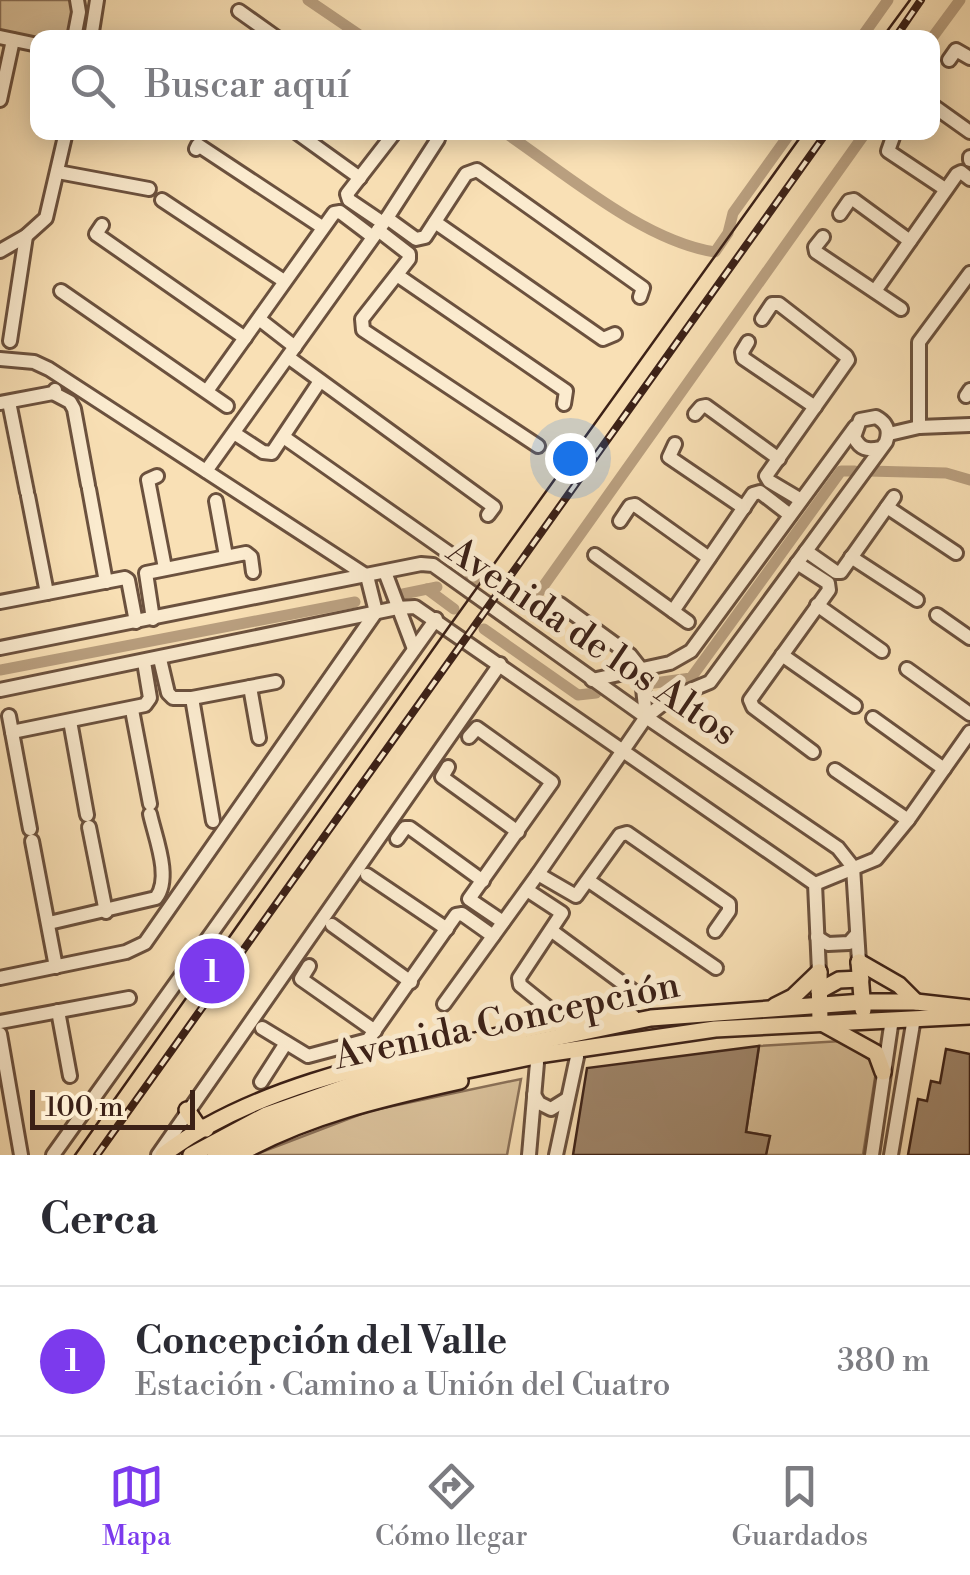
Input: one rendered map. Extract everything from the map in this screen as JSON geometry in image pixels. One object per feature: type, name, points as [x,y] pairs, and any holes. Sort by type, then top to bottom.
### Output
[{"type":"main road","points":[[859,962],[864,1019]]},
{"type":"main road","points":[[859,962],[899,985],[915,1010]]},
{"type":"main road","points":[[819,972],[820,1022],[876,1052],[883,1072]]},
{"type":"main road","points":[[768,1009],[793,997],[819,972]]},
{"type":"main road","points":[[819,998],[838,980],[861,979]]},
{"type":"main road","name":"Avenida Concepción","points":[[192,1154],[266,1115],[385,1073],[651,1018],[768,1009],[819,998],[893,1001],[915,1010],[970,1012]]},
{"type":"main road","points":[[892,1018],[893,1001]]},
{"type":"main road","name":"Avenida Concepción","points":[[216,1155],[287,1120],[389,1084],[579,1048],[715,1029],[892,1018],[915,1010]]},
{"type":"main road","points":[[166,1153],[249,1107],[358,1066],[539,1027],[609,1016],[651,1018]]},
{"type":"main road","points":[[237,1155],[366,1102],[537,1063],[612,1051],[654,1038]]},
{"type":"main road","points":[[188,1110],[197,1125],[206,1129]]},
{"type":"street","points":[[76,30],[78,0]]},
{"type":"street","points":[[91,30],[97,0]]},
{"type":"street","points":[[239,12],[265,30]]},
{"type":"street","points":[[0,100],[7,38]]},
{"type":"street","points":[[949,60],[956,50],[970,58]]},
{"type":"street","points":[[940,111],[970,132]]},
{"type":"street","points":[[0,251],[46,218],[64,140]]},
{"type":"street","points":[[307,140],[360,178]]},
{"type":"street","points":[[388,140],[348,192],[348,198],[408,254],[408,262],[360,326],[538,446]]},
{"type":"street","points":[[206,472],[437,140]]},
{"type":"street","points":[[892,140],[888,151],[945,190]]},
{"type":"street","points":[[196,149],[198,145],[322,227]]},
{"type":"street","points":[[206,391],[334,213],[425,238],[473,170],[480,171],[642,287],[640,297]]},
{"type":"street","points":[[58,172],[149,189]]},
{"type":"street","points":[[875,291],[958,173],[970,179]]},
{"type":"street","points":[[162,200],[284,281]]},
{"type":"street","points":[[840,214],[848,201],[854,200],[910,241]]},
{"type":"street","points":[[435,222],[603,339],[615,334]]},
{"type":"street","points":[[102,225],[96,234],[245,338]]},
{"type":"street","points":[[10,341],[26,236]]},
{"type":"street","points":[[823,236],[816,252],[901,309]]},
{"type":"street","points":[[918,427],[919,342],[970,273]]},
{"type":"street","points":[[397,275],[566,391],[564,404]]},
{"type":"street","points":[[61,290],[227,406]]},
{"type":"street","points":[[762,319],[772,304],[777,304],[848,360],[766,478],[801,500]]},
{"type":"street","points":[[258,319],[320,380],[494,507],[488,515]]},
{"type":"street","points":[[748,342],[743,358],[815,407]]},
{"type":"street","points":[[0,360],[34,362],[62,377],[367,576],[376,612],[146,944],[134,950],[0,978]]},
{"type":"street","points":[[52,393],[62,377]]},
{"type":"street","points":[[234,433],[266,454],[272,453],[320,380]]},
{"type":"street","points":[[46,593],[5,402],[52,393],[70,402],[74,409],[106,582]]},
{"type":"street","points":[[694,414],[706,406],[779,459]]},
{"type":"street","points":[[592,680],[678,660],[691,651],[855,427],[867,417],[876,417],[883,421],[888,434]]},
{"type":"street","points":[[444,1004],[646,718],[669,698],[710,682],[888,434],[918,427],[970,424]]},
{"type":"street","points":[[855,427],[858,444],[870,450],[880,448]]},
{"type":"street","points":[[284,438],[458,560],[464,551]]},
{"type":"street","points":[[675,444],[669,457],[744,508]]},
{"type":"street","points":[[157,476],[148,480],[166,568]]},
{"type":"street","points":[[673,611],[757,492],[790,515]]},
{"type":"street","points":[[216,501],[226,556]]},
{"type":"street","points":[[806,551],[839,573],[890,502],[956,553]]},
{"type":"street","points":[[620,520],[635,505],[709,558]]},
{"type":"street","points":[[153,619],[144,574],[250,554],[253,572]]},
{"type":"street","points":[[595,555],[688,622]]},
{"type":"street","points":[[851,557],[916,600]]},
{"type":"street","name":"Avenida de los Altos","points":[[0,648],[421,564],[433,565],[646,718],[838,848],[852,867]]},
{"type":"street","points":[[797,564],[829,585],[750,696],[750,703],[814,752]]},
{"type":"street","points":[[385,572],[414,650]]},
{"type":"street","points":[[0,602],[127,578],[136,622]]},
{"type":"street","points":[[560,604],[630,655],[641,670],[646,718]]},
{"type":"street","points":[[817,605],[882,651]]},
{"type":"street","name":"Avenida de los Altos","points":[[0,690],[376,612],[415,608],[815,884]]},
{"type":"street","points":[[936,615],[970,638]]},
{"type":"street","points":[[53,1155],[436,619]]},
{"type":"street","points":[[782,655],[854,706]]},
{"type":"street","points":[[160,659],[169,695],[192,698],[276,682]]},
{"type":"street","points":[[12,732],[132,710],[150,701],[144,662]]},
{"type":"street","points":[[166,1153],[178,1124],[500,664]]},
{"type":"street","points":[[907,669],[970,714]]},
{"type":"street","points":[[250,687],[259,738]]},
{"type":"street","points":[[192,698],[214,820]]},
{"type":"street","points":[[48,924],[150,902],[160,894],[163,885],[132,710]]},
{"type":"street","points":[[9,716],[56,967]]},
{"type":"street","points":[[872,718],[944,769]]},
{"type":"street","points":[[70,721],[106,912]]},
{"type":"street","points":[[469,737],[477,728],[552,782],[470,902],[503,922]]},
{"type":"street","points":[[819,972],[815,884],[876,859],[970,732]]},
{"type":"street","points":[[448,767],[442,778],[518,832]]},
{"type":"street","points":[[835,770],[908,820]]},
{"type":"street","points":[[397,839],[405,828],[410,828],[483,881]]},
{"type":"street","points":[[538,874],[575,896],[622,833],[627,833],[728,904],[729,912],[715,931]]},
{"type":"street","points":[[852,867],[859,962]]},
{"type":"street","points":[[367,875],[447,930]]},
{"type":"street","points":[[589,881],[716,968]]},
{"type":"street","points":[[527,890],[562,914],[518,981],[552,1010]]},
{"type":"street","points":[[262,1028],[312,1056],[368,1040],[456,915],[462,914],[492,936]]},
{"type":"street","points":[[332,925],[411,982]]},
{"type":"street","points":[[552,932],[640,996]]},
{"type":"street","points":[[817,937],[828,944],[838,944],[849,943],[858,934]]},
{"type":"street","points":[[309,966],[301,979],[375,1030]]},
{"type":"street","points":[[0,1022],[128,998]]},
{"type":"street","points":[[891,1155],[915,1010]]},
{"type":"street","points":[[58,1012],[70,1076]]},
{"type":"street","points":[[872,1155],[892,1018]]},
{"type":"street","points":[[0,1034],[24,1150]]},
{"type":"street","points":[[261,1082],[286,1043]]},
{"type":"street","points":[[556,1155],[577,1057]]},
{"type":"street","points":[[528,1155],[537,1063]]},
{"type":"street","points":[[534,1095],[551,1109],[568,1099]]},
{"type":"shaded area","points":[[0,0],[72,0],[70,30],[30,30],[30,37],[0,30]]},
{"type":"shaded area","points":[[842,1041],[877,1065],[863,1155],[766,1155],[769,1136],[746,1132],[759,1046]]},
{"type":"shaded area","points":[[521,1079],[507,1155],[254,1155],[369,1111]]},
{"type":"building","points":[[759,1046],[746,1132],[770,1136],[766,1155],[573,1155],[587,1068]]},
{"type":"building","points":[[946,1049],[970,1054],[970,1155],[908,1155],[918,1099],[927,1101],[931,1081],[940,1083]]},
{"type":"waterway","points":[[308,0],[352,30]]},
{"type":"waterway","points":[[867,30],[888,0]]},
{"type":"waterway","points":[[938,30],[960,0]]},
{"type":"waterway","points":[[515,140],[633,220],[688,245],[715,252],[728,233],[733,213],[785,140]]},
{"type":"waterway","points":[[508,595],[525,602],[535,598],[860,140]]},
{"type":"waterway","points":[[647,684],[691,678],[841,471],[855,471]]},
{"type":"waterway","points":[[868,471],[946,473],[970,480]]},
{"type":"waterway","points":[[468,581],[479,580]]},
{"type":"waterway","points":[[403,594],[437,587]]},
{"type":"waterway","points":[[427,589],[454,609]]},
{"type":"waterway","points":[[0,670],[355,602]]},
{"type":"waterway","points":[[484,629],[578,695],[596,693]]},
{"type":"tram line","points":[[888,30],[910,0]]},
{"type":"tram line","points":[[75,1155],[798,140]]},
{"type":"railway","points":[[900,30],[921,0]]},
{"type":"railway","points":[[97,1155],[821,140]]},
{"type":"place","name":"Concepción del Valle","points":[[212,971]]}]
